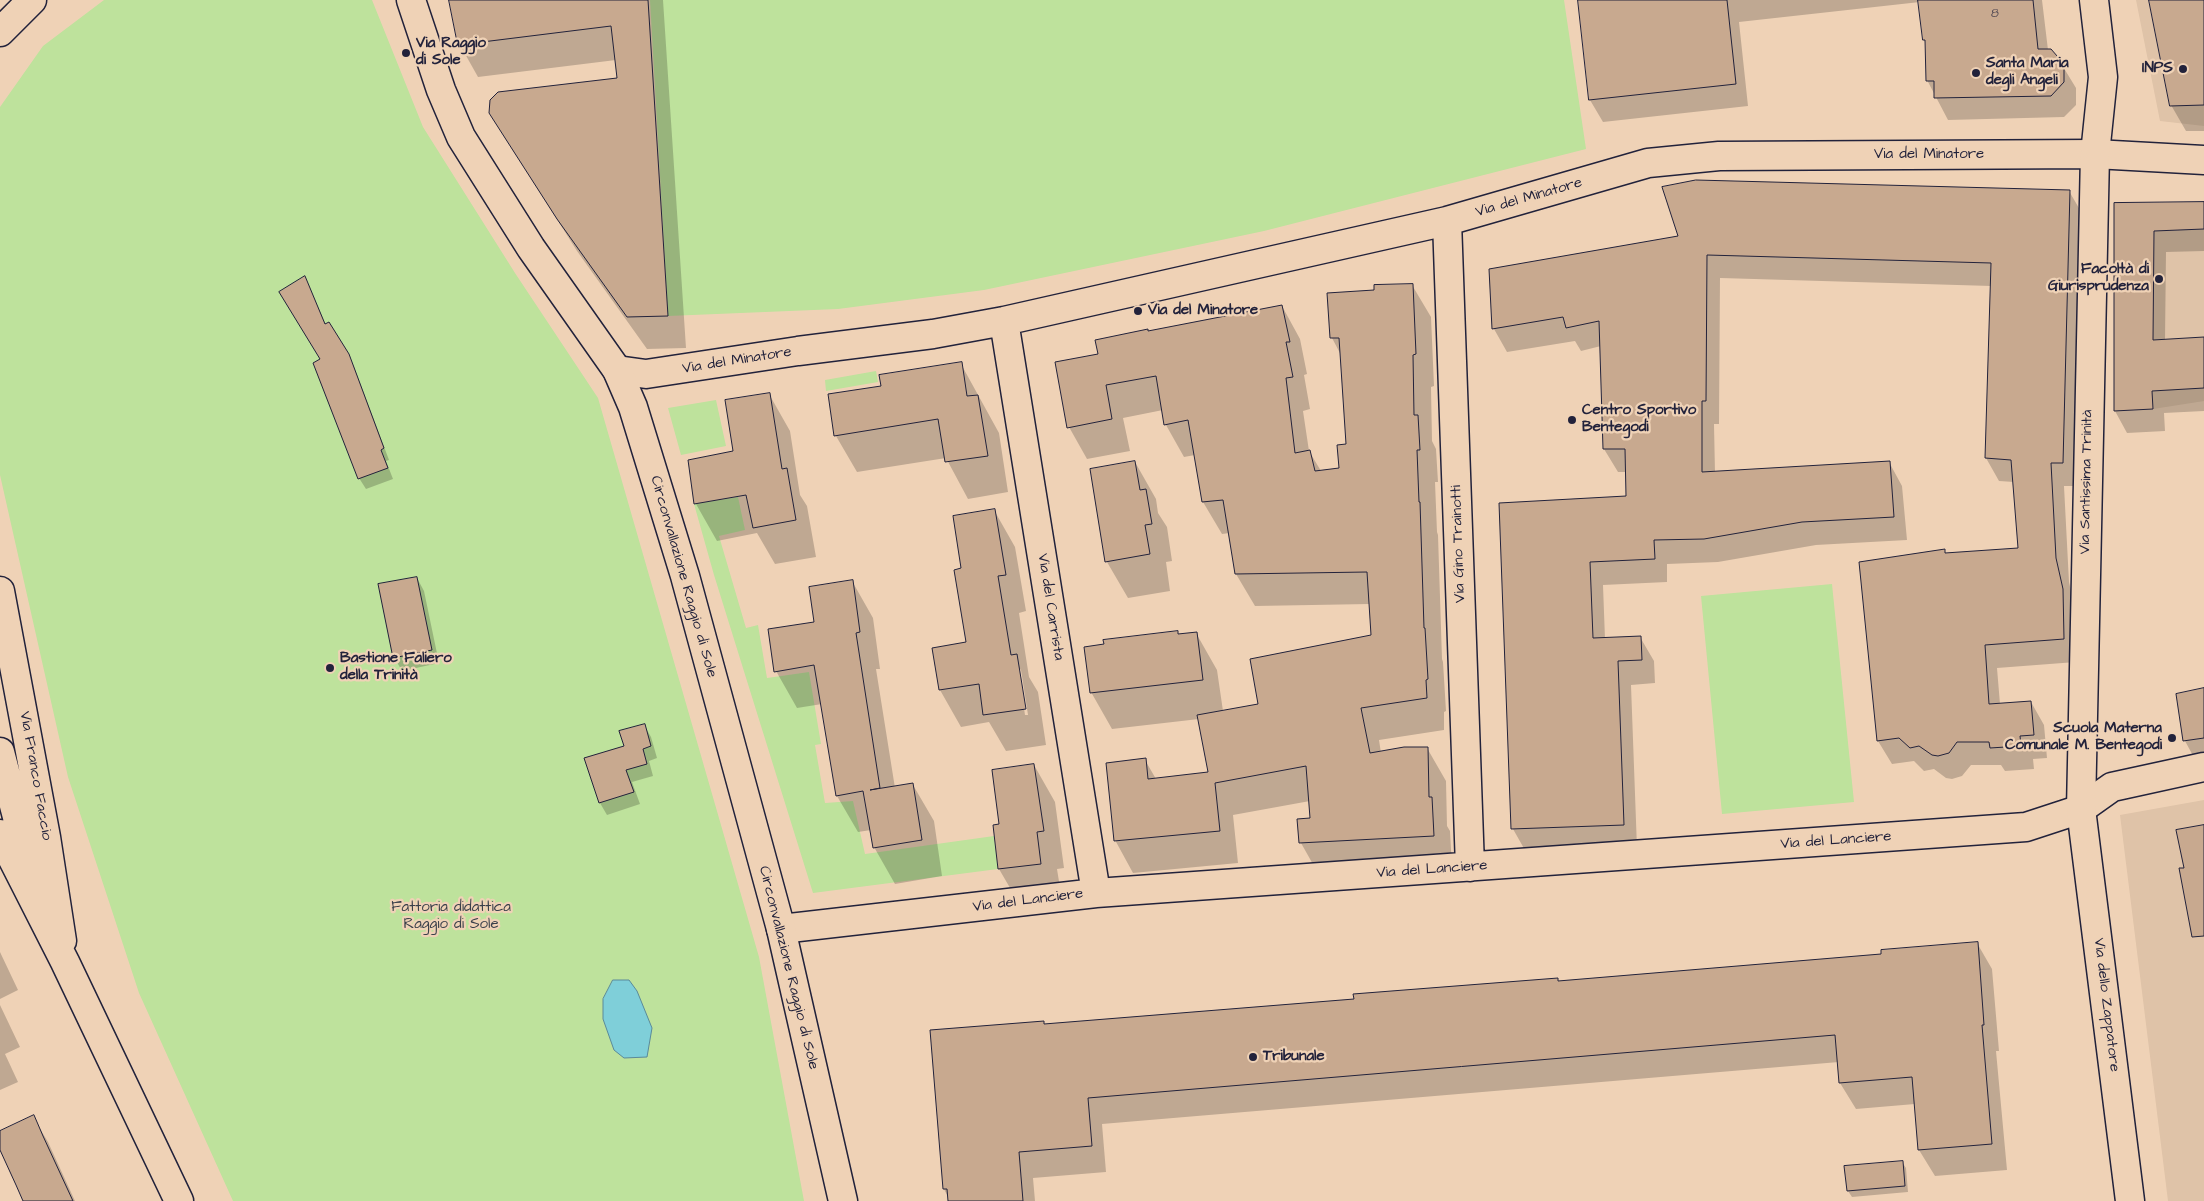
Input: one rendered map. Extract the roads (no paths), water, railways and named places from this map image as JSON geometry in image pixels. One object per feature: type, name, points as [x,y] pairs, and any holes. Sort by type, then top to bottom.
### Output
[{"type":"street","points":[[0,32],[32,0]]},
{"type":"street","name":"Circonvallazione Raggio di Sole","points":[[411,0],[441,90],[461,137],[531,248],[618,370],[638,424],[685,576],[781,929],[843,1201]]},
{"type":"street","name":"Via Santissima Trinità","points":[[2081,809],[2095,154],[2104,77],[2094,0]]},
{"type":"street","name":"Via del Minatore","points":[[618,370],[646,374],[798,351],[933,334],[1004,321],[1447,221],[1648,163],[1719,156],[2095,154],[2204,160]]},
{"type":"street","name":"Via Gino Trainotti","points":[[1447,221],[1470,867]]},
{"type":"street","name":"Via del Carrista","points":[[1004,321],[1096,893]]},
{"type":"street","name":"Via Franco Faccio","points":[[0,591],[46,837],[65,962]]},
{"type":"street","name":"Via Franco Faccio","points":[[0,752],[22,836],[65,962]]},
{"type":"street","name":"Via del Lanciere","points":[[781,929],[1096,893],[2026,827],[2081,809],[2112,787],[2204,767]]},
{"type":"street","name":"Via dello Zappatore","points":[[2081,809],[2130,1201]]},
{"type":"street","name":"Via Franco Faccio","points":[[0,834],[65,962],[179,1201]]},
{"type":"water","points":[[613,980],[629,980],[637,991],[652,1028],[647,1057],[624,1058],[614,1050],[603,1019],[603,999]]},
{"type":"place","name":"Via Raggio di Sole","points":[[406,53]]},
{"type":"place","name":"INPS","points":[[2183,69]]},
{"type":"place","name":"Santa Maria degli Angeli","points":[[1976,73]]},
{"type":"place","name":"Facoltà di Giurisprudenza","points":[[2159,279]]},
{"type":"place","name":"Via del Minatore","points":[[1138,311]]},
{"type":"place","name":"Centro Sportivo Bentegodi","points":[[1572,420]]},
{"type":"place","name":"Bastione Faliero della Trinità","points":[[330,668]]},
{"type":"place","name":"Scuola Materna Comunale M. Bentegodi","points":[[2172,738]]},
{"type":"place","name":"Tribunale","points":[[1253,1057]]},
{"type":"park label","name":"Fattoria didattica Raggio di Sole","points":[[451,916]]}]
